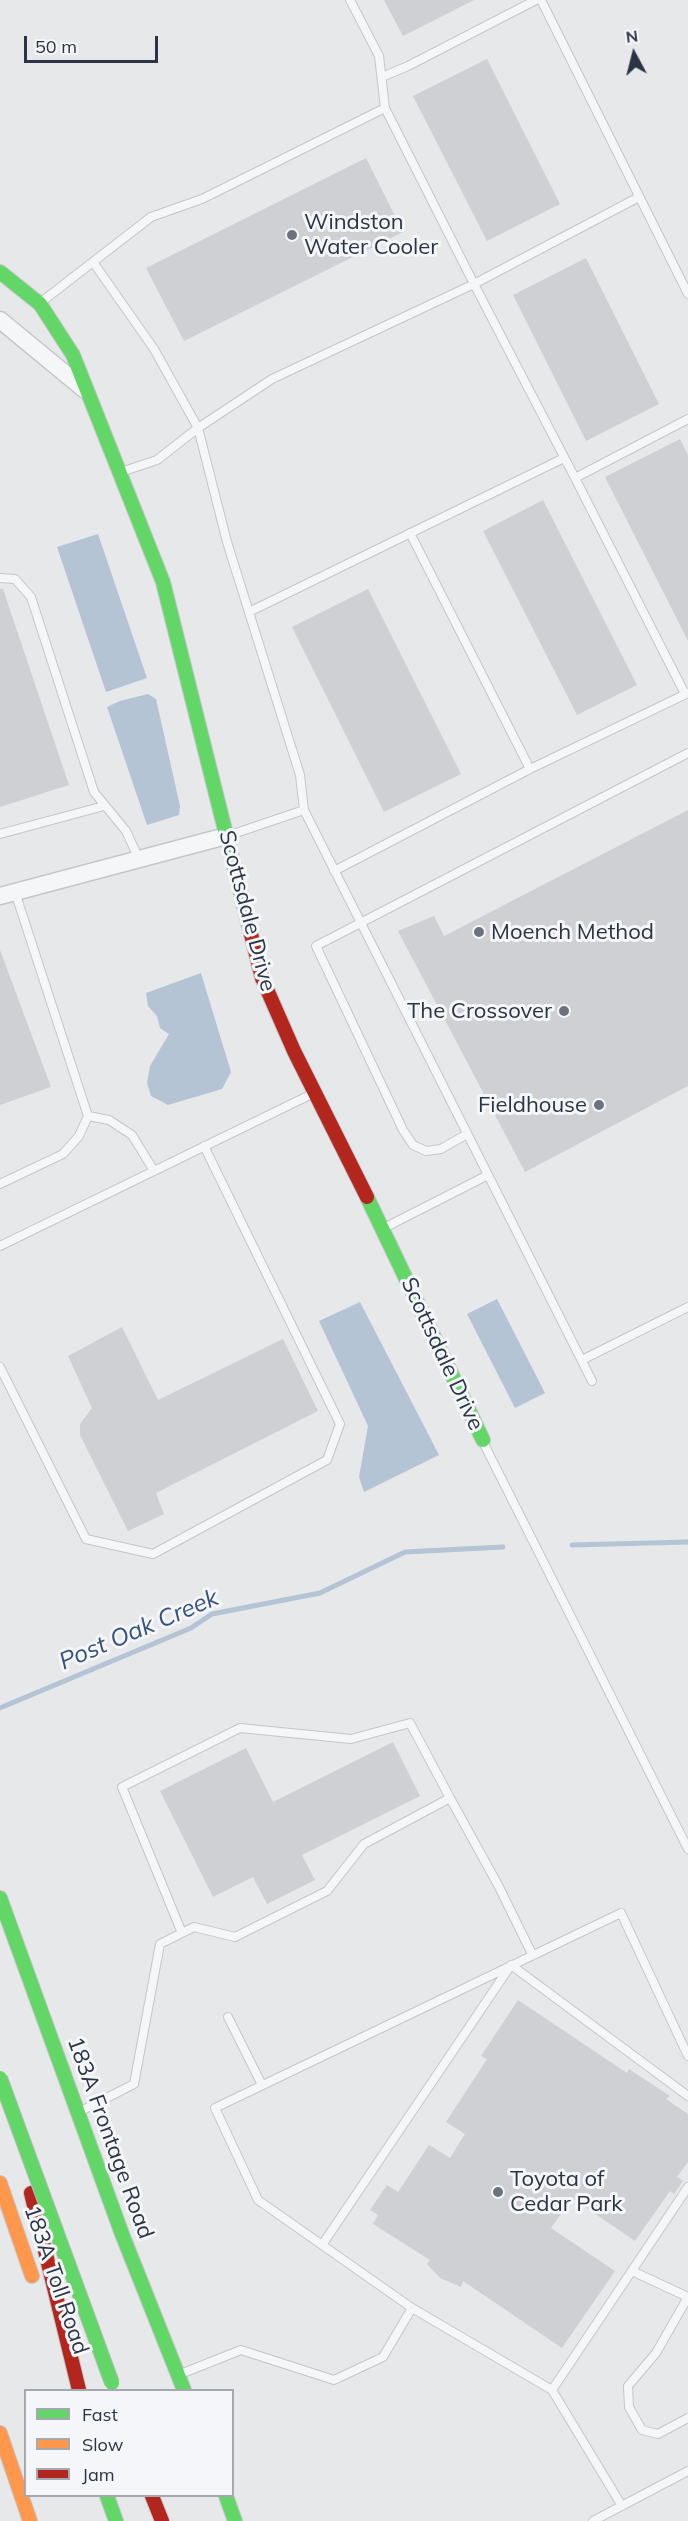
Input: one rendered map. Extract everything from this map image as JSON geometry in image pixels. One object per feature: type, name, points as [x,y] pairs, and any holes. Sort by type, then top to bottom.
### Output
[{"type":"main road","name":"Scottsdale Drive","points":[[0,272],[40,304],[73,355],[163,582],[262,978],[314,1092],[383,1228],[483,1440]]},
{"type":"main road","name":"183A Frontage Road","points":[[0,1898],[122,2234],[183,2389]]},
{"type":"main road","points":[[0,2068],[79,2389]]},
{"type":"main road","points":[[0,2078],[113,2387]]},
{"type":"main road","name":"183A Toll Road","points":[[0,2183],[38,2292]]},
{"type":"main road","name":"183A Toll Road","points":[[45,2314],[70,2389]]},
{"type":"main road","points":[[0,2433],[30,2521]]},
{"type":"main road","points":[[108,2497],[116,2521]]},
{"type":"main road","points":[[152,2497],[162,2521]]},
{"type":"main road","points":[[226,2497],[235,2521]]},
{"type":"street","name":"Scottsdale Drive","points":[[0,320],[87,391]]},
{"type":"street","points":[[7,894],[226,836]]},
{"type":"lane","points":[[334,871],[531,769],[687,694],[474,285],[385,108],[380,56],[350,0]]},
{"type":"lane","points":[[382,77],[536,0]]},
{"type":"lane","points":[[541,0],[688,294]]},
{"type":"lane","points":[[40,304],[151,218],[202,199],[385,108]]},
{"type":"lane","points":[[119,472],[157,459],[198,428],[272,379],[474,285],[639,197]]},
{"type":"lane","points":[[93,262],[154,349],[198,428],[227,542],[300,775],[304,810],[592,1381]]},
{"type":"lane","points":[[575,478],[688,419]]},
{"type":"lane","points":[[249,612],[564,458]]},
{"type":"lane","points":[[411,533],[531,769]]},
{"type":"lane","points":[[0,578],[15,579],[31,597],[94,792],[126,831],[139,859]]},
{"type":"lane","points":[[467,1134],[441,1149],[426,1151],[413,1145],[403,1130],[316,946],[688,753]]},
{"type":"lane","points":[[0,834],[104,806]]},
{"type":"lane","points":[[226,836],[304,810]]},
{"type":"lane","points":[[0,1184],[63,1154],[79,1136],[88,1116],[7,894]]},
{"type":"lane","points":[[0,1246],[314,1092]]},
{"type":"lane","points":[[88,1116],[109,1120],[132,1135],[154,1171]]},
{"type":"lane","points":[[0,1367],[86,1539],[153,1554],[327,1460],[340,1424],[204,1146]]},
{"type":"lane","points":[[383,1228],[488,1175]]},
{"type":"lane","points":[[582,1360],[688,1307]]},
{"type":"lane","points":[[483,1440],[688,1849]]},
{"type":"lane","points":[[182,1933],[122,1787],[240,1728],[351,1739],[410,1723],[498,1885],[532,1954]]},
{"type":"lane","points":[[78,2112],[134,2084],[160,1944],[194,1927],[235,1937],[327,1892],[364,1844],[450,1798]]},
{"type":"lane","points":[[621,2506],[552,2390],[412,2308],[258,2199],[215,2108],[621,1912],[688,2056]]},
{"type":"lane","points":[[511,1965],[688,2096]]},
{"type":"lane","points":[[322,2245],[511,1965]]},
{"type":"lane","points":[[228,2017],[262,2085]]},
{"type":"lane","points":[[552,2390],[688,2187]]},
{"type":"lane","points":[[632,2271],[688,2297],[656,2353],[628,2386],[629,2407],[642,2430],[658,2434],[688,2418]]},
{"type":"lane","points":[[178,2375],[241,2350],[334,2380],[383,2357],[412,2308]]},
{"type":"lane","points":[[593,2521],[688,2471]]},
{"type":"water","points":[[98,534],[147,678],[106,692],[57,547]]},
{"type":"water","points":[[148,694],[156,699],[180,806],[179,815],[147,825],[107,707]]},
{"type":"water","points":[[201,973],[231,1072],[222,1089],[168,1105],[151,1096],[147,1083],[150,1066],[169,1034],[160,1028],[157,1016],[148,1006],[146,993]]},
{"type":"water","points":[[497,1299],[545,1393],[515,1408],[467,1314]]},
{"type":"water","points":[[360,1302],[439,1455],[364,1492],[359,1477],[368,1426],[319,1321]]},
{"type":"building","points":[[384,0],[474,0],[403,36]]},
{"type":"building","points":[[487,59],[560,204],[487,241],[413,96]]},
{"type":"building","points":[[366,158],[403,232],[184,341],[146,268]]},
{"type":"building","points":[[586,258],[659,404],[586,441],[513,295]]},
{"type":"building","points":[[680,439],[688,455],[688,641],[605,477]]},
{"type":"building","points":[[543,500],[637,685],[577,715],[483,531]]},
{"type":"building","points":[[0,589],[3,589],[69,785],[0,807]]},
{"type":"building","points":[[368,589],[461,774],[384,812],[292,627]]},
{"type":"building","name":"The Crossover","points":[[688,810],[688,1086],[525,1172],[398,931],[434,916],[444,936]]},
{"type":"building","points":[[0,950],[51,1087],[0,1105]]},
{"type":"building","points":[[122,1327],[158,1400],[283,1339],[318,1411],[156,1493],[164,1514],[128,1531],[80,1435],[80,1424],[92,1408],[68,1356]]},
{"type":"building","points":[[393,1742],[420,1796],[302,1855],[315,1880],[267,1904],[253,1877],[213,1897],[160,1791],[246,1748],[273,1802]]},
{"type":"building","points":[[518,2000],[627,2073],[629,2069],[670,2096],[666,2099],[688,2114],[688,2162],[677,2177],[683,2181],[674,2194],[670,2191],[635,2241],[572,2198],[551,2228],[615,2271],[562,2348],[463,2281],[461,2287],[440,2278],[427,2264],[430,2260],[373,2224],[378,2215],[370,2210],[387,2185],[398,2192],[429,2145],[450,2158],[465,2134],[446,2122],[487,2059],[481,2056]]},
{"type":"waterway","name":"Post Oak Creek","points":[[572,1545],[688,1542]]},
{"type":"waterway","name":"Post Oak Creek","points":[[0,1708],[191,1628],[212,1614],[320,1593],[405,1552],[503,1547]]},
{"type":"traffic: fast","points":[[0,272],[40,304],[73,355],[163,582],[251,934]]},
{"type":"traffic: fast","points":[[367,1197],[483,1440]]},
{"type":"traffic: fast","points":[[0,1898],[122,2234],[184,2389]]},
{"type":"traffic: fast","points":[[0,2078],[112,2383]]},
{"type":"traffic: fast","points":[[107,2497],[116,2521]]},
{"type":"traffic: fast","points":[[226,2497],[235,2521]]},
{"type":"traffic: slow","points":[[0,2183],[32,2276]]},
{"type":"traffic: slow","points":[[0,2433],[30,2521]]},
{"type":"traffic: jam","points":[[251,934],[262,978],[294,1051],[367,1197]]},
{"type":"traffic: jam","points":[[31,2193],[79,2389]]},
{"type":"traffic: jam","points":[[152,2497],[162,2521]]},
{"type":"place","name":"Windston Water Cooler","points":[[292,235]]},
{"type":"place","name":"Moench Method","points":[[479,932]]},
{"type":"place","name":"The Crossover","points":[[564,1011]]},
{"type":"place","name":"Fieldhouse","points":[[599,1105]]},
{"type":"place","name":"Toyota of Cedar Park","points":[[498,2192]]}]
